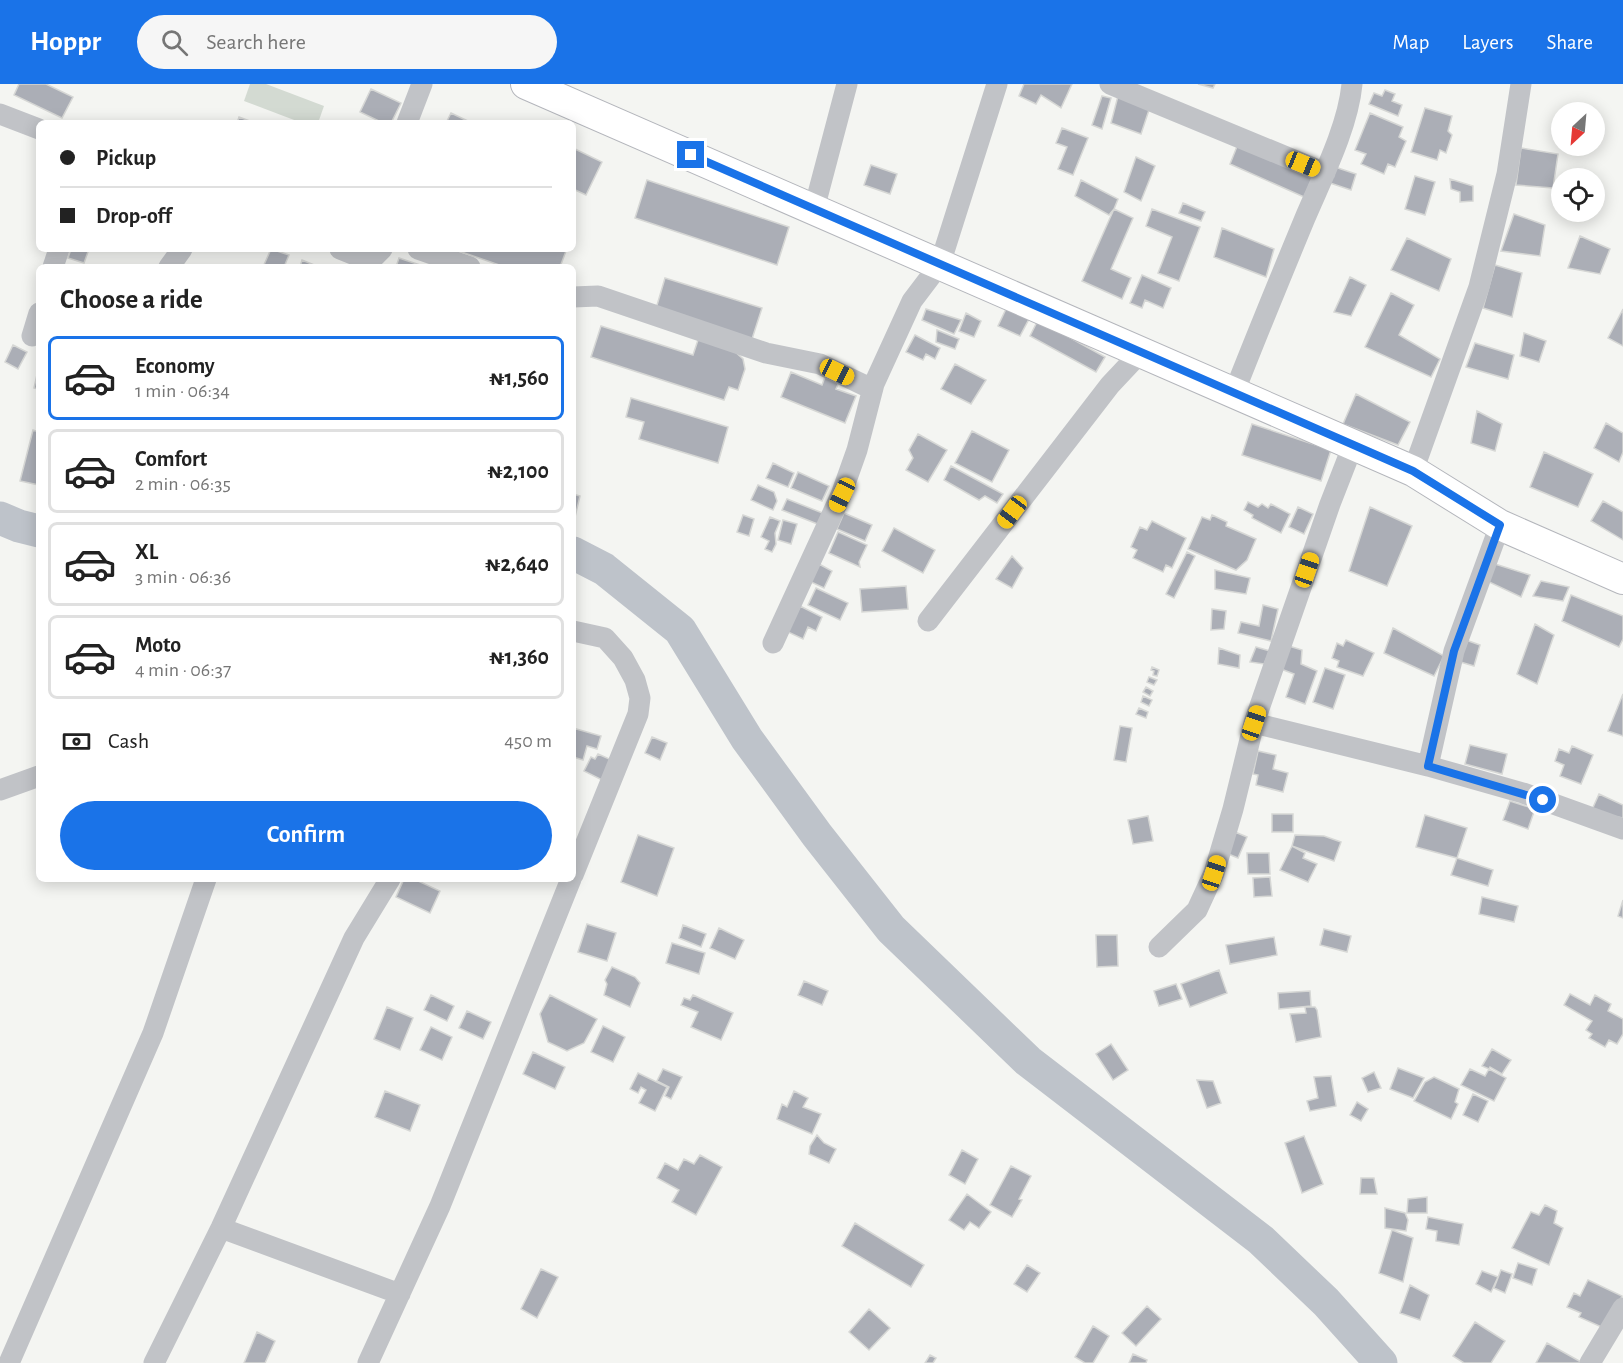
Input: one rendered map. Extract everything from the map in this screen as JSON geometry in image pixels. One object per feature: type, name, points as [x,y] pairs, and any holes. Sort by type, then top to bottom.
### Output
[{"type":"street","points":[[408,120],[422,84]]},
{"type":"street","points":[[526,84],[1413,471],[1500,525],[1623,579]]},
{"type":"street","points":[[814,209],[847,84]]},
{"type":"street","points":[[773,643],[842,495],[857,450],[872,389],[912,301],[940,264],[997,84]]},
{"type":"street","points":[[1110,84],[1324,173]]},
{"type":"street","points":[[1234,393],[1351,103],[1352,84]]},
{"type":"street","points":[[1413,471],[1479,286],[1507,174],[1521,84]]},
{"type":"street","points":[[0,114],[36,128]]},
{"type":"street","points":[[353,252],[374,257]]},
{"type":"street","points":[[427,252],[461,264]]},
{"type":"street","points":[[576,297],[598,296],[766,353],[820,364],[872,389]]},
{"type":"street","points":[[32,336],[36,323]]},
{"type":"street","points":[[928,621],[1110,385],[1141,352]]},
{"type":"street","points":[[1159,947],[1197,910],[1214,873],[1231,818],[1254,723],[1330,504],[1353,445]]},
{"type":"street","points":[[1428,766],[1454,651],[1500,525]]},
{"type":"street","points":[[576,632],[605,638],[623,658],[635,680],[640,698],[638,714],[576,867]]},
{"type":"street","points":[[1254,723],[1428,766],[1523,793],[1623,829]]},
{"type":"street","points":[[0,790],[36,777]]},
{"type":"street","points":[[9,1363],[153,1033],[205,882]]},
{"type":"street","points":[[154,1363],[221,1228],[354,938],[388,882]]},
{"type":"street","points":[[368,1363],[440,1206],[570,882]]},
{"type":"street","points":[[221,1228],[400,1294]]},
{"type":"street","points":[[1590,1363],[1623,1308]]},
{"type":"shaded area","points":[[250,84],[266,84],[324,106],[319,120],[294,120],[244,101]]},
{"type":"building","points":[[19,84],[46,84],[73,97],[62,118],[14,95]]},
{"type":"building","points":[[1024,84],[1072,84],[1061,108],[1041,95],[1036,104],[1019,96]]},
{"type":"building","points":[[1198,84],[1215,84],[1213,88]]},
{"type":"building","points":[[371,89],[401,103],[392,120],[377,120],[360,112]]},
{"type":"building","points":[[1385,90],[1395,94],[1392,101],[1402,105],[1398,116],[1369,104],[1374,93],[1382,96]]},
{"type":"building","points":[[1102,96],[1111,98],[1102,129],[1092,125]]},
{"type":"building","points":[[1118,96],[1150,107],[1141,134],[1111,123]]},
{"type":"building","points":[[1425,108],[1452,116],[1448,131],[1452,135],[1446,153],[1440,150],[1437,160],[1411,152]]},
{"type":"building","points":[[451,113],[466,120],[448,120]]},
{"type":"building","points":[[1370,113],[1403,127],[1399,137],[1406,141],[1395,167],[1388,164],[1384,174],[1361,164],[1366,154],[1355,150]]},
{"type":"building","points":[[1062,128],[1088,138],[1073,175],[1058,169],[1067,147],[1056,143]]},
{"type":"building","points":[[1238,144],[1313,177],[1304,197],[1230,164]]},
{"type":"building","points":[[1521,148],[1558,156],[1556,168],[1551,168],[1551,188],[1516,185]]},
{"type":"building","points":[[576,149],[602,162],[586,195],[576,190]]},
{"type":"building","points":[[1136,157],[1155,166],[1141,201],[1124,192]]},
{"type":"building","points":[[871,165],[897,174],[890,194],[864,185]]},
{"type":"building","points":[[1335,167],[1356,174],[1351,190],[1330,183]]},
{"type":"building","points":[[1415,176],[1435,182],[1425,215],[1405,209]]},
{"type":"building","points":[[1450,179],[1473,186],[1473,201],[1460,202],[1460,192],[1451,189]]},
{"type":"building","points":[[647,180],[789,227],[777,265],[635,218]]},
{"type":"building","points":[[1081,180],[1118,199],[1109,215],[1075,196]]},
{"type":"building","points":[[1183,203],[1205,212],[1201,221],[1179,213]]},
{"type":"building","points":[[1114,209],[1133,218],[1111,269],[1131,278],[1122,299],[1082,281]]},
{"type":"building","points":[[1152,209],[1200,227],[1179,281],[1158,273],[1172,237],[1146,226]]},
{"type":"building","points":[[1514,214],[1545,225],[1540,256],[1501,251]]},
{"type":"building","points":[[1222,228],[1274,249],[1266,277],[1214,257]]},
{"type":"building","points":[[1580,236],[1610,249],[1600,274],[1568,268]]},
{"type":"building","points":[[1407,238],[1451,259],[1439,291],[1391,270]]},
{"type":"building","points":[[70,252],[88,252],[84,263],[68,258]]},
{"type":"building","points":[[270,252],[289,255],[285,264],[264,264]]},
{"type":"building","points":[[462,252],[566,252],[561,264],[496,264]]},
{"type":"building","points":[[399,258],[417,264],[397,264]]},
{"type":"building","points":[[1495,265],[1522,273],[1512,317],[1483,308]]},
{"type":"building","points":[[1142,275],[1171,288],[1163,308],[1145,300],[1142,308],[1130,303]]},
{"type":"building","points":[[1350,277],[1366,285],[1351,316],[1334,312]]},
{"type":"building","points":[[665,278],[762,308],[751,342],[655,312]]},
{"type":"building","points":[[1391,293],[1414,305],[1399,335],[1440,359],[1431,377],[1365,347]]},
{"type":"building","points":[[926,309],[961,320],[954,334],[922,320]]},
{"type":"building","points":[[1006,309],[1029,319],[1020,336],[998,326]]},
{"type":"building","points":[[1623,309],[1623,346],[1608,338]]},
{"type":"building","points":[[966,313],[981,321],[974,337],[959,331]]},
{"type":"building","points":[[1038,320],[1105,357],[1096,372],[1030,336]]},
{"type":"building","points":[[601,326],[693,355],[699,337],[730,347],[743,359],[745,369],[738,390],[729,387],[724,400],[591,357]]},
{"type":"building","points":[[937,330],[959,339],[955,349],[936,342]]},
{"type":"building","points":[[1524,333],[1546,341],[1539,362],[1520,356]]},
{"type":"building","points":[[915,335],[940,348],[935,359],[926,354],[923,360],[906,352]]},
{"type":"building","points":[[1475,343],[1514,355],[1508,379],[1466,367]]},
{"type":"building","points":[[13,345],[27,352],[18,369],[5,362]]},
{"type":"building","points":[[955,364],[986,380],[971,404],[941,389]]},
{"type":"building","points":[[791,372],[822,385],[825,377],[839,382],[836,389],[856,396],[845,423],[781,397]]},
{"type":"building","points":[[1356,394],[1410,422],[1398,445],[1343,424]]},
{"type":"building","points":[[631,398],[728,427],[718,463],[639,439],[644,422],[626,417]]},
{"type":"building","points":[[1477,411],[1502,424],[1495,451],[1471,443]]},
{"type":"building","points":[[1606,423],[1623,433],[1623,452],[1619,462],[1594,448]]},
{"type":"building","points":[[1252,424],[1331,450],[1321,481],[1242,455]]},
{"type":"building","points":[[33,430],[36,431],[36,484],[20,481]]},
{"type":"building","points":[[972,431],[1009,450],[992,482],[955,463]]},
{"type":"building","points":[[918,434],[947,450],[928,482],[906,470],[913,458],[909,450]]},
{"type":"building","points":[[1544,452],[1593,474],[1578,507],[1530,487]]},
{"type":"building","points":[[773,463],[794,473],[788,487],[766,478]]},
{"type":"building","points":[[951,466],[1003,494],[997,503],[985,496],[979,500],[944,480]]},
{"type":"building","points":[[798,472],[829,486],[822,501],[791,488]]},
{"type":"building","points":[[758,485],[774,492],[777,501],[773,510],[751,500]]},
{"type":"building","points":[[576,495],[580,496],[576,513]]},
{"type":"building","points":[[787,499],[825,514],[820,525],[782,510]]},
{"type":"building","points":[[1603,501],[1623,512],[1623,540],[1591,521]]},
{"type":"building","points":[[1248,502],[1258,507],[1262,504],[1268,508],[1271,504],[1290,514],[1281,533],[1252,518],[1253,515],[1244,510]]},
{"type":"building","points":[[1298,507],[1313,514],[1304,534],[1289,527]]},
{"type":"building","points":[[1370,507],[1412,526],[1387,586],[1349,571]]},
{"type":"building","points":[[844,513],[872,525],[865,541],[837,529]]},
{"type":"building","points":[[743,515],[754,519],[749,536],[737,532]]},
{"type":"building","points":[[1212,515],[1227,522],[1226,526],[1256,539],[1247,560],[1236,570],[1188,549],[1202,517],[1210,520]]},
{"type":"building","points":[[770,517],[780,521],[775,533],[776,544],[772,552],[765,549],[769,541],[761,537]]},
{"type":"building","points":[[783,520],[797,524],[791,544],[778,540]]},
{"type":"building","points":[[1152,521],[1186,538],[1172,568],[1166,565],[1163,572],[1133,558],[1137,550],[1131,547],[1140,527],[1147,530]]},
{"type":"building","points":[[894,528],[935,550],[923,573],[882,551]]},
{"type":"building","points":[[838,532],[867,545],[859,562],[860,567],[829,553]]},
{"type":"building","points":[[1187,552],[1195,556],[1174,598],[1166,594]]},
{"type":"building","points":[[1012,556],[1023,568],[1012,588],[996,579]]},
{"type":"building","points":[[819,564],[832,571],[824,588],[811,582]]},
{"type":"building","points":[[1495,564],[1530,575],[1521,597],[1487,581]]},
{"type":"building","points":[[1215,570],[1250,578],[1246,594],[1215,589]]},
{"type":"building","points":[[1541,581],[1569,587],[1563,601],[1533,596]]},
{"type":"building","points":[[906,586],[908,609],[862,612],[860,589]]},
{"type":"building","points":[[816,588],[848,603],[840,620],[808,605]]},
{"type":"building","points":[[1571,595],[1623,616],[1623,639],[1619,647],[1562,621]]},
{"type":"building","points":[[1263,605],[1278,609],[1271,641],[1238,633],[1241,622],[1259,626]]},
{"type":"building","points":[[800,606],[822,617],[816,631],[808,627],[803,639],[788,632]]},
{"type":"building","points":[[1212,609],[1226,611],[1224,629],[1211,630]]},
{"type":"building","points":[[1535,624],[1554,635],[1537,684],[1517,674]]},
{"type":"building","points":[[1393,628],[1444,656],[1434,676],[1384,653]]},
{"type":"building","points":[[1463,639],[1480,645],[1474,666],[1457,661]]},
{"type":"building","points":[[1346,640],[1374,653],[1363,676],[1337,667],[1339,661],[1332,658],[1337,643],[1343,646]]},
{"type":"building","points":[[1289,646],[1302,650],[1301,664],[1317,671],[1305,704],[1286,697],[1294,674],[1281,669]]},
{"type":"building","points":[[1256,647],[1270,651],[1264,664],[1250,662]]},
{"type":"building","points":[[1219,648],[1240,655],[1239,668],[1218,664]]},
{"type":"building","points":[[1152,667],[1159,670],[1157,676],[1153,675]]},
{"type":"building","points":[[1325,668],[1345,675],[1333,709],[1313,702]]},
{"type":"building","points":[[1149,677],[1157,680],[1154,685],[1147,682]]},
{"type":"building","points":[[1146,687],[1153,691],[1150,696],[1143,692]]},
{"type":"building","points":[[1623,694],[1623,736],[1608,731]]},
{"type":"building","points":[[1143,696],[1152,700],[1149,706],[1141,702]]},
{"type":"building","points":[[1139,708],[1148,712],[1146,718],[1136,714]]},
{"type":"building","points":[[1120,726],[1132,728],[1126,762],[1114,760]]},
{"type":"building","points":[[576,729],[601,736],[597,749],[587,746],[583,760],[576,758]]},
{"type":"building","points":[[652,737],[667,743],[660,760],[645,753]]},
{"type":"building","points":[[1470,745],[1507,754],[1502,774],[1465,764]]},
{"type":"building","points":[[1572,746],[1593,755],[1581,784],[1560,776],[1564,765],[1555,761],[1559,749],[1569,753]]},
{"type":"building","points":[[1258,751],[1276,755],[1273,769],[1288,773],[1283,792],[1256,785],[1258,775],[1253,774]]},
{"type":"building","points":[[598,754],[614,761],[604,781],[584,771],[591,757],[595,759]]},
{"type":"building","points":[[1599,794],[1623,805],[1623,818],[1591,812]]},
{"type":"building","points":[[1510,801],[1535,809],[1528,829],[1503,820]]},
{"type":"building","points":[[1272,814],[1293,814],[1293,832],[1272,832]]},
{"type":"building","points":[[1425,815],[1467,828],[1457,858],[1416,847]]},
{"type":"building","points":[[1148,816],[1153,841],[1133,844],[1128,820]]},
{"type":"building","points":[[1235,832],[1247,837],[1238,858],[1226,853]]},
{"type":"building","points":[[638,835],[674,848],[657,896],[621,882]]},
{"type":"building","points":[[1295,835],[1324,836],[1341,842],[1334,861],[1292,846]]},
{"type":"building","points":[[1292,846],[1305,853],[1303,858],[1317,864],[1308,882],[1280,870]]},
{"type":"building","points":[[1247,853],[1269,853],[1270,874],[1248,874]]},
{"type":"building","points":[[1457,858],[1493,870],[1488,886],[1451,875]]},
{"type":"building","points":[[1270,877],[1272,896],[1254,897],[1253,878]]},
{"type":"building","points":[[403,882],[420,882],[440,891],[430,913],[396,897]]},
{"type":"building","points":[[1482,897],[1518,906],[1514,922],[1479,914]]},
{"type":"building","points":[[1623,900],[1623,918],[1618,916]]},
{"type":"building","points":[[587,924],[616,933],[607,961],[578,952]]},
{"type":"building","points":[[683,925],[706,934],[701,947],[679,938]]},
{"type":"building","points":[[719,928],[744,940],[735,959],[710,948]]},
{"type":"building","points":[[1324,929],[1351,936],[1347,952],[1320,945]]},
{"type":"building","points":[[1096,935],[1117,935],[1118,966],[1097,967]]},
{"type":"building","points":[[1274,937],[1277,955],[1230,964],[1226,945]]},
{"type":"building","points":[[672,943],[705,953],[699,974],[666,963]]},
{"type":"building","points":[[612,967],[635,977],[640,983],[630,1007],[604,995],[607,984],[605,980]]},
{"type":"building","points":[[1219,970],[1227,993],[1190,1007],[1181,984]]},
{"type":"building","points":[[804,981],[828,991],[822,1005],[798,995]]},
{"type":"building","points":[[1176,984],[1182,999],[1159,1006],[1154,991]]},
{"type":"building","points":[[1310,991],[1311,1006],[1279,1009],[1278,993]]},
{"type":"building","points":[[1570,994],[1590,1005],[1595,995],[1611,1004],[1608,1011],[1623,1019],[1623,1034],[1617,1044],[1609,1040],[1605,1047],[1589,1038],[1592,1034],[1586,1030],[1592,1021],[1564,1005]]},
{"type":"building","points":[[431,995],[454,1006],[447,1021],[424,1010]]},
{"type":"building","points":[[550,995],[597,1019],[584,1043],[567,1051],[548,1042],[540,1014]]},
{"type":"building","points":[[693,995],[733,1013],[721,1040],[691,1027],[698,1012],[681,1005],[684,998],[690,1000]]},
{"type":"building","points":[[387,1007],[413,1018],[400,1050],[374,1039]]},
{"type":"building","points":[[1305,1007],[1315,1007],[1317,1010],[1321,1037],[1296,1042],[1290,1014],[1306,1013]]},
{"type":"building","points":[[467,1011],[491,1022],[483,1039],[459,1028]]},
{"type":"building","points":[[603,1026],[625,1037],[613,1062],[591,1052]]},
{"type":"building","points":[[431,1027],[452,1037],[442,1060],[420,1050]]},
{"type":"building","points":[[1111,1044],[1128,1070],[1113,1080],[1096,1054]]},
{"type":"building","points":[[1492,1049],[1511,1060],[1502,1074],[1490,1067],[1489,1069],[1482,1066]]},
{"type":"building","points":[[533,1052],[565,1067],[555,1089],[523,1074]]},
{"type":"building","points":[[1398,1068],[1424,1078],[1413,1098],[1390,1089]]},
{"type":"building","points":[[663,1069],[682,1077],[671,1099],[665,1096],[669,1087],[657,1081]]},
{"type":"building","points":[[1470,1069],[1485,1076],[1489,1069],[1506,1078],[1494,1101],[1461,1085]]},
{"type":"building","points":[[1374,1072],[1381,1088],[1368,1092],[1362,1078]]},
{"type":"building","points":[[638,1073],[667,1087],[655,1111],[639,1103],[646,1090],[641,1087],[638,1093],[630,1089]]},
{"type":"building","points":[[1331,1076],[1336,1106],[1310,1111],[1307,1101],[1318,1098],[1314,1077]]},
{"type":"building","points":[[1434,1077],[1459,1089],[1455,1102],[1458,1104],[1451,1119],[1414,1101],[1425,1082]]},
{"type":"building","points":[[1197,1080],[1213,1081],[1221,1103],[1207,1108]]},
{"type":"building","points":[[385,1091],[420,1105],[410,1131],[375,1117]]},
{"type":"building","points":[[794,1091],[808,1098],[803,1107],[821,1114],[812,1134],[777,1119],[782,1104],[787,1107]]},
{"type":"building","points":[[1473,1094],[1488,1101],[1478,1122],[1463,1115]]},
{"type":"building","points":[[1357,1102],[1368,1109],[1361,1121],[1350,1115]]},
{"type":"building","points":[[817,1135],[824,1143],[836,1149],[829,1163],[809,1154],[810,1146]]},
{"type":"building","points":[[1304,1136],[1323,1184],[1302,1193],[1285,1143]]},
{"type":"building","points":[[962,1150],[978,1159],[965,1184],[949,1175]]},
{"type":"building","points":[[700,1155],[722,1167],[696,1215],[672,1202],[679,1190],[657,1178],[665,1163],[678,1170],[684,1159],[694,1164]]},
{"type":"building","points":[[1011,1166],[1031,1176],[1019,1199],[1022,1200],[1012,1217],[990,1205]]},
{"type":"building","points":[[1361,1178],[1374,1178],[1377,1194],[1360,1194]]},
{"type":"building","points":[[967,1194],[991,1212],[979,1228],[970,1222],[964,1230],[949,1220]]},
{"type":"building","points":[[1427,1197],[1427,1213],[1407,1213],[1408,1199]]},
{"type":"building","points":[[1545,1205],[1557,1211],[1554,1223],[1563,1228],[1549,1265],[1512,1248],[1531,1212],[1539,1215]]},
{"type":"building","points":[[1385,1208],[1405,1213],[1408,1220],[1406,1231],[1385,1228]]},
{"type":"building","points":[[1428,1217],[1463,1224],[1459,1245],[1436,1241],[1437,1231],[1426,1229]]},
{"type":"building","points":[[855,1223],[924,1265],[911,1287],[842,1246]]},
{"type":"building","points":[[1392,1230],[1413,1238],[1403,1282],[1379,1273]]},
{"type":"building","points":[[1518,1263],[1537,1269],[1532,1285],[1513,1278]]},
{"type":"building","points":[[1027,1265],[1040,1273],[1027,1292],[1014,1284]]},
{"type":"building","points":[[541,1269],[558,1277],[537,1318],[521,1309]]},
{"type":"building","points":[[1501,1270],[1512,1274],[1505,1293],[1494,1288]]},
{"type":"building","points":[[1482,1271],[1498,1277],[1491,1292],[1476,1284]]},
{"type":"building","points":[[1588,1280],[1622,1296],[1606,1329],[1579,1317],[1581,1313],[1567,1307],[1574,1293],[1580,1296]]},
{"type":"building","points":[[1410,1285],[1429,1295],[1420,1320],[1400,1313]]},
{"type":"building","points":[[1147,1306],[1161,1319],[1136,1346],[1122,1333]]},
{"type":"building","points":[[869,1309],[890,1328],[869,1350],[849,1332]]},
{"type":"building","points":[[1475,1322],[1505,1341],[1491,1363],[1464,1363],[1453,1356]]},
{"type":"building","points":[[1093,1326],[1109,1336],[1093,1363],[1085,1363],[1075,1357]]},
{"type":"building","points":[[257,1332],[275,1341],[265,1363],[244,1363]]},
{"type":"building","points":[[1547,1343],[1581,1362],[1536,1363]]},
{"type":"building","points":[[1133,1354],[1147,1360],[1146,1363],[1129,1363]]},
{"type":"building","points":[[930,1355],[936,1358],[933,1363],[925,1363]]},
{"type":"waterway","points":[[0,518],[36,530]]},
{"type":"waterway","points":[[576,555],[604,569],[680,630],[747,739],[817,835],[891,929],[1028,1061],[1261,1240],[1326,1302],[1381,1363]]},
{"type":"route","points":[[691,155],[1413,471],[1500,525],[1454,651],[1428,766],[1543,800]]}]
